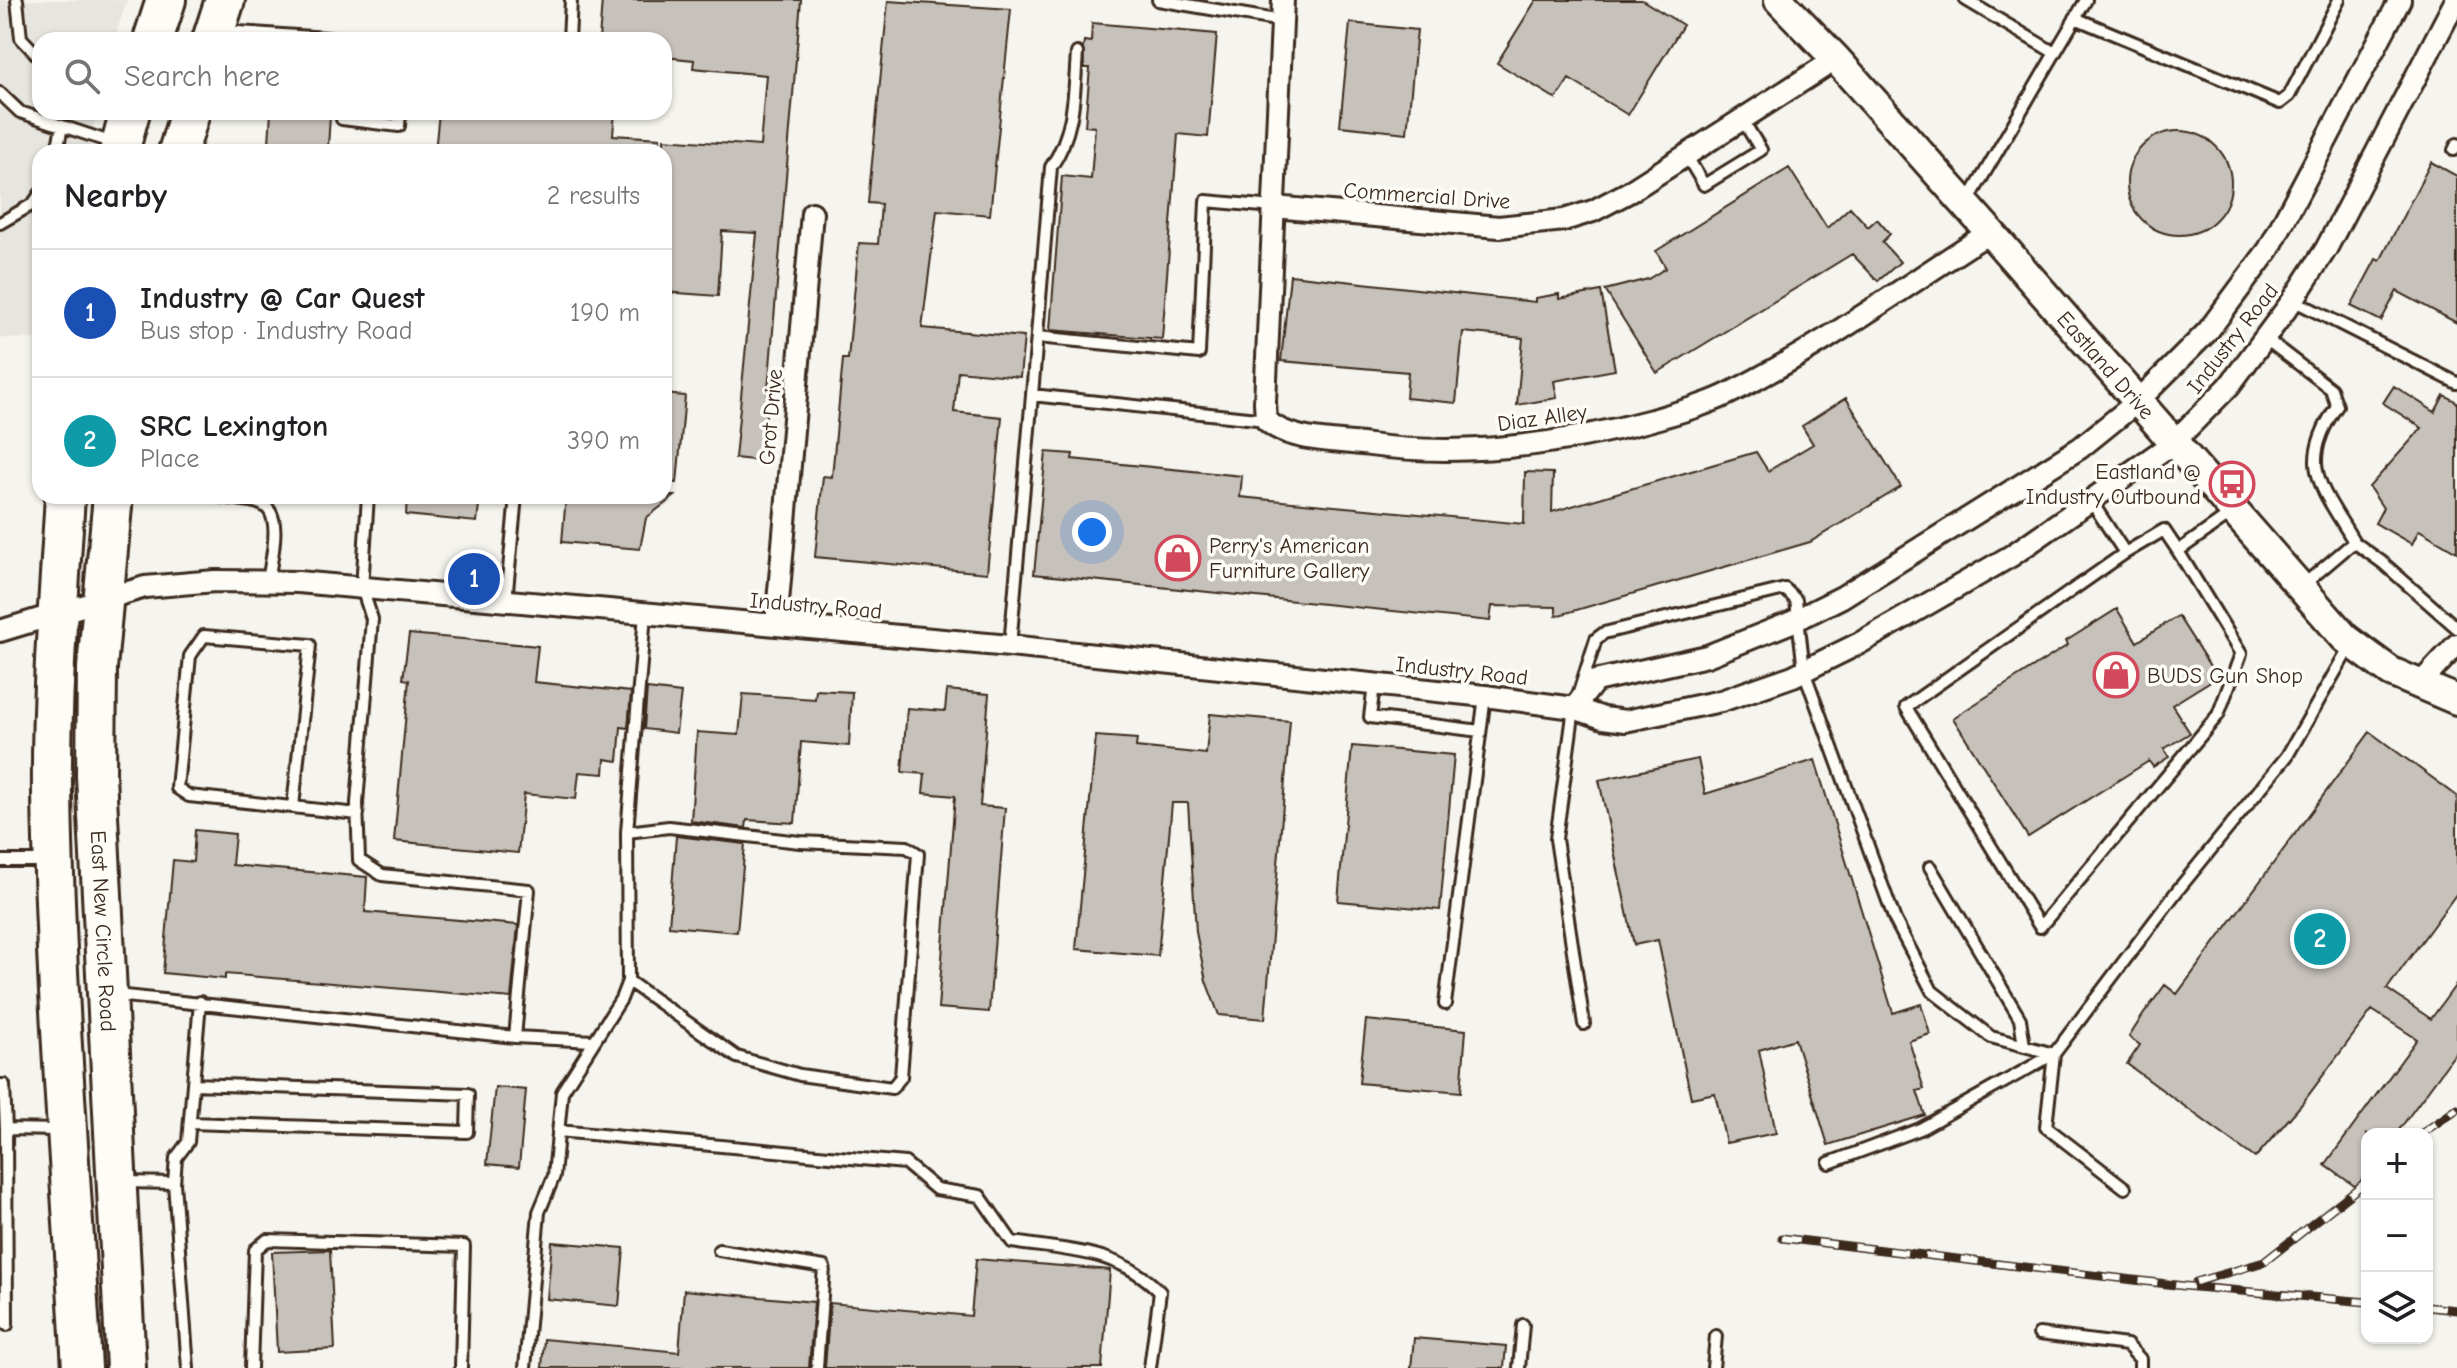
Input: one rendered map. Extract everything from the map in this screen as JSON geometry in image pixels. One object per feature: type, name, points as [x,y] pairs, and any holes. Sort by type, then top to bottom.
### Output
[{"type":"highway","points":[[156,32],[166,0]]},
{"type":"highway","points":[[180,144],[188,120]]},
{"type":"highway","name":"East New Circle Road","points":[[64,504],[57,613],[52,777],[82,1368]]},
{"type":"highway","name":"East New Circle Road","points":[[112,504],[97,668],[96,776],[126,1368]]},
{"type":"street","points":[[1266,420],[1283,0]]},
{"type":"street","name":"Eastland Drive","points":[[1779,0],[1836,59],[1990,232],[2351,644],[2418,686],[2457,700]]},
{"type":"street","name":"Industry Road","points":[[1574,708],[1595,681],[1707,656],[1798,618],[1855,589],[2080,448],[2137,402],[2208,331],[2269,249],[2400,0]]},
{"type":"street","name":"Industry Road","points":[[0,631],[145,587],[175,583],[268,582],[1010,646],[1485,696],[1574,708],[1603,718],[1625,721],[1721,701],[1804,671],[1860,643],[2011,556],[2173,443],[2229,386],[2266,339],[2326,249],[2456,0]]},
{"type":"street","name":"Commercial Drive","points":[[1274,207],[1499,227],[1538,224],[1593,211],[1836,59]]},
{"type":"street","name":"Grot Drive","points":[[776,625],[812,213]]},
{"type":"street","name":"Diaz Alley","points":[[1266,420],[1285,433],[1390,447],[1446,450],[1541,445],[1617,429],[1730,394],[1788,361],[1990,232]]},
{"type":"street","points":[[2418,686],[2457,644]]},
{"type":"lane","points":[[17,0],[21,38],[32,50]]},
{"type":"lane","points":[[569,32],[571,0]]},
{"type":"lane","points":[[1158,0],[1282,21]]},
{"type":"lane","points":[[1966,0],[2055,53]]},
{"type":"lane","points":[[1966,205],[2086,0]]},
{"type":"lane","points":[[2075,18],[2280,103],[2289,96],[2339,0]]},
{"type":"lane","points":[[217,24],[287,32]]},
{"type":"lane","points":[[1010,646],[1051,167],[1064,149],[1071,127],[1077,53]]},
{"type":"lane","points":[[0,93],[20,112],[32,116]]},
{"type":"lane","points":[[1686,155],[1704,185],[1761,150],[1742,119]]},
{"type":"lane","points":[[44,120],[124,136]]},
{"type":"lane","points":[[350,120],[399,126],[399,120]]},
{"type":"lane","points":[[59,144],[62,126]]},
{"type":"lane","points":[[1037,337],[1199,353],[1206,201],[1274,207]]},
{"type":"lane","points":[[0,223],[32,205]]},
{"type":"lane","points":[[2293,300],[2457,383]]},
{"type":"lane","points":[[2266,339],[2331,389],[2337,406],[2321,429],[2315,461],[2316,477],[2354,542],[2383,563],[2457,628]]},
{"type":"lane","points":[[1032,395],[1266,420]]},
{"type":"lane","points":[[2091,501],[2125,553]]},
{"type":"lane","points":[[257,504],[270,510],[274,526],[268,582]]},
{"type":"lane","points":[[367,504],[362,588],[372,619],[358,814],[359,860],[382,875],[529,890],[515,1037]]},
{"type":"lane","points":[[506,601],[515,504]]},
{"type":"lane","points":[[2178,551],[2233,512]]},
{"type":"lane","points":[[2164,530],[2178,551],[2241,654],[2218,715],[2040,927],[1906,707],[2125,553],[2164,530]]},
{"type":"lane","points":[[2299,588],[2354,542]]},
{"type":"lane","points":[[1584,1024],[1556,839],[1574,708],[1592,648],[1604,633],[1785,589],[1796,600],[1804,671],[1895,920],[1932,991],[1991,1037],[2054,1054]]},
{"type":"lane","points":[[525,1368],[539,1212],[554,1176],[562,1092],[621,999],[628,981],[627,832],[645,614]]},
{"type":"lane","points":[[293,807],[310,645],[204,636],[190,656],[177,788],[189,796],[358,814]]},
{"type":"lane","points":[[1829,1163],[1920,1129],[2054,1054],[2177,891],[2287,756],[2351,644]]},
{"type":"lane","points":[[1374,685],[1370,717],[1480,731]]},
{"type":"lane","points":[[1445,1004],[1485,696]]},
{"type":"lane","points":[[627,832],[669,827],[800,842],[907,847],[918,854],[901,1077],[892,1088],[800,1075],[737,1057],[628,981]]},
{"type":"lane","points":[[0,861],[55,861]]},
{"type":"lane","points":[[1930,867],[2020,1019],[2024,1046]]},
{"type":"lane","points":[[106,996],[127,994],[515,1037],[594,1041]]},
{"type":"lane","points":[[188,1368],[174,1183],[176,1158],[188,1142],[200,1002]]},
{"type":"lane","points":[[2054,1054],[2046,1127],[2125,1188]]},
{"type":"lane","points":[[190,1123],[467,1132],[468,1094],[193,1084]]},
{"type":"lane","points":[[0,1085],[4,1085],[6,1129],[7,1325]]},
{"type":"lane","points":[[6,1129],[69,1130]]},
{"type":"lane","points":[[558,1131],[905,1163],[936,1189],[980,1196],[1012,1242],[1108,1257],[1141,1271],[1160,1292],[1150,1368]]},
{"type":"lane","points":[[116,1182],[174,1183]]},
{"type":"lane","points":[[251,1368],[255,1250],[267,1240],[464,1246],[461,1368]]},
{"type":"lane","points":[[719,1250],[824,1267],[817,1368]]},
{"type":"lane","points":[[1519,1368],[1523,1325]]},
{"type":"lane","points":[[2039,1334],[2127,1345],[2140,1359],[2140,1368]]},
{"type":"lane","points":[[1713,1368],[1716,1336]]},
{"type":"shaded area","points":[[0,0],[127,0],[117,32],[32,32],[32,120],[95,120],[91,144],[32,144],[32,339],[0,338]]},
{"type":"building","points":[[602,0],[801,0],[762,461],[735,458],[757,233],[722,231],[718,296],[672,293],[672,144],[664,144],[664,139],[760,146],[766,75],[693,68],[694,60],[672,58],[672,32],[600,32]]},
{"type":"building","points":[[1536,0],[1642,0],[1683,25],[1628,115],[1569,79],[1556,99],[1497,63]]},
{"type":"building","points":[[888,1],[1011,9],[990,215],[937,210],[922,328],[1024,337],[1020,377],[958,371],[954,412],[1002,417],[987,573],[815,557],[823,476],[832,477],[843,359],[848,359],[859,243],[878,244],[881,204],[868,203]]},
{"type":"building","points":[[1092,23],[1217,34],[1208,137],[1178,134],[1162,339],[1050,330],[1062,176],[1091,179],[1095,127],[1085,126],[1090,68],[1084,68],[1083,48],[1084,41],[1091,42]]},
{"type":"building","points":[[1350,23],[1417,30],[1407,133],[1340,126]]},
{"type":"building","points":[[270,120],[330,120],[328,144],[269,143]]},
{"type":"building","points":[[438,120],[614,120],[613,135],[660,138],[660,144],[436,144]]},
{"type":"building","points":[[2179,131],[2199,135],[2222,154],[2231,183],[2227,203],[2208,226],[2179,235],[2159,231],[2136,212],[2127,183],[2131,163],[2150,140]]},
{"type":"building","points":[[2431,162],[2457,176],[2457,323],[2397,291],[2381,321],[2351,306],[2376,259],[2380,261]]},
{"type":"building","points":[[1789,168],[1827,228],[1850,207],[1868,227],[1877,219],[1890,234],[1882,242],[1900,262],[1878,281],[1852,254],[1657,373],[1605,290],[1648,279],[1666,268],[1656,251]]},
{"type":"building","points":[[1290,275],[1535,302],[1535,298],[1559,294],[1559,299],[1601,291],[1615,370],[1554,381],[1557,398],[1517,405],[1523,338],[1463,332],[1456,403],[1406,398],[1408,372],[1281,361]]},
{"type":"building","points":[[2394,386],[2435,412],[2444,395],[2457,402],[2457,552],[2419,530],[2412,544],[2375,523],[2383,508],[2369,487],[2422,428],[2383,403]]},
{"type":"building","points":[[672,395],[685,396],[677,483],[672,483]]},
{"type":"building","points":[[1846,398],[1901,487],[1810,542],[1556,616],[1556,607],[1492,606],[1490,621],[1034,574],[1046,452],[1073,454],[1072,459],[1242,476],[1240,497],[1524,524],[1525,472],[1553,473],[1552,512],[1756,452],[1768,471],[1813,444],[1802,426]]},
{"type":"building","points":[[407,504],[479,504],[477,522],[406,515]]},
{"type":"building","points":[[565,504],[664,504],[646,518],[640,549],[562,542]]},
{"type":"building","points":[[2117,609],[2137,642],[2178,616],[2217,677],[2172,705],[2190,733],[2164,749],[2169,757],[2153,767],[2149,761],[2028,837],[1953,718],[2068,645],[2066,641]]},
{"type":"building","points":[[409,634],[538,646],[534,682],[631,692],[628,728],[621,727],[618,761],[605,759],[604,774],[579,772],[576,799],[524,794],[518,853],[394,841],[409,680],[403,679]]},
{"type":"building","points":[[647,689],[681,693],[676,733],[644,729]]},
{"type":"building","points":[[816,690],[852,692],[849,746],[801,742],[795,823],[747,820],[746,828],[691,821],[697,732],[739,735],[743,694],[815,699]]},
{"type":"building","points":[[947,690],[989,694],[980,806],[1005,808],[989,1012],[938,1008],[955,796],[923,793],[925,774],[902,772],[907,708],[945,711]]},
{"type":"building","points":[[1210,714],[1290,721],[1265,1019],[1219,1015],[1206,981],[1196,932],[1188,803],[1172,803],[1158,956],[1076,949],[1096,736],[1137,739],[1136,747],[1206,754]]},
{"type":"building","points":[[2370,732],[2457,796],[2457,893],[2387,989],[2431,1019],[2457,983],[2457,1051],[2400,1128],[2361,1128],[2361,1181],[2356,1187],[2325,1165],[2417,1039],[2372,1010],[2301,1105],[2255,1158],[2127,1064],[2140,1045],[2129,1037],[2143,1015],[2165,985],[2177,994]]},
{"type":"building","points":[[1352,746],[1454,755],[1440,910],[1338,901]]},
{"type":"building","points":[[1698,759],[1705,794],[1815,760],[1893,1013],[1921,1004],[1930,1034],[1909,1041],[1924,1089],[1917,1091],[1925,1115],[1828,1145],[1795,1039],[1759,1050],[1776,1133],[1726,1143],[1715,1093],[1691,1098],[1658,940],[1634,945],[1599,780]]},
{"type":"building","points":[[195,830],[235,834],[232,865],[367,877],[365,912],[518,925],[511,998],[225,974],[225,979],[163,973],[173,860],[193,862]]},
{"type":"building","points":[[676,836],[745,844],[737,932],[669,926]]},
{"type":"building","points":[[1366,1020],[1466,1030],[1461,1092],[1359,1083]]},
{"type":"building","points":[[495,1087],[526,1090],[519,1167],[487,1164]]},
{"type":"building","points":[[552,1242],[624,1248],[619,1306],[547,1299]]},
{"type":"building","points":[[330,1250],[335,1349],[277,1352],[272,1252]]},
{"type":"building","points":[[976,1259],[1110,1270],[1102,1368],[825,1368],[830,1303],[971,1316]]},
{"type":"building","points":[[684,1290],[814,1302],[809,1368],[542,1368],[544,1339],[679,1352]]},
{"type":"building","points":[[1414,1338],[1506,1346],[1504,1368],[1411,1368]]},
{"type":"railway","points":[[2430,1128],[2457,1109]]},
{"type":"railway","points":[[2196,1282],[2264,1262],[2361,1186]]},
{"type":"railway","points":[[1782,1238],[2184,1286],[2361,1301]]},
{"type":"railway","points":[[2433,1308],[2457,1310]]},
{"type":"place","name":"Eastland @ Industry Outbound","points":[[2232,484]]},
{"type":"place","name":"Perry's American Furniture Gallery","points":[[1178,558]]},
{"type":"place","name":"Industry @ Car Quest","points":[[474,579]]},
{"type":"place","name":"BUDS Gun Shop","points":[[2116,675]]},
{"type":"place","name":"SRC Lexington","points":[[2320,939]]}]
